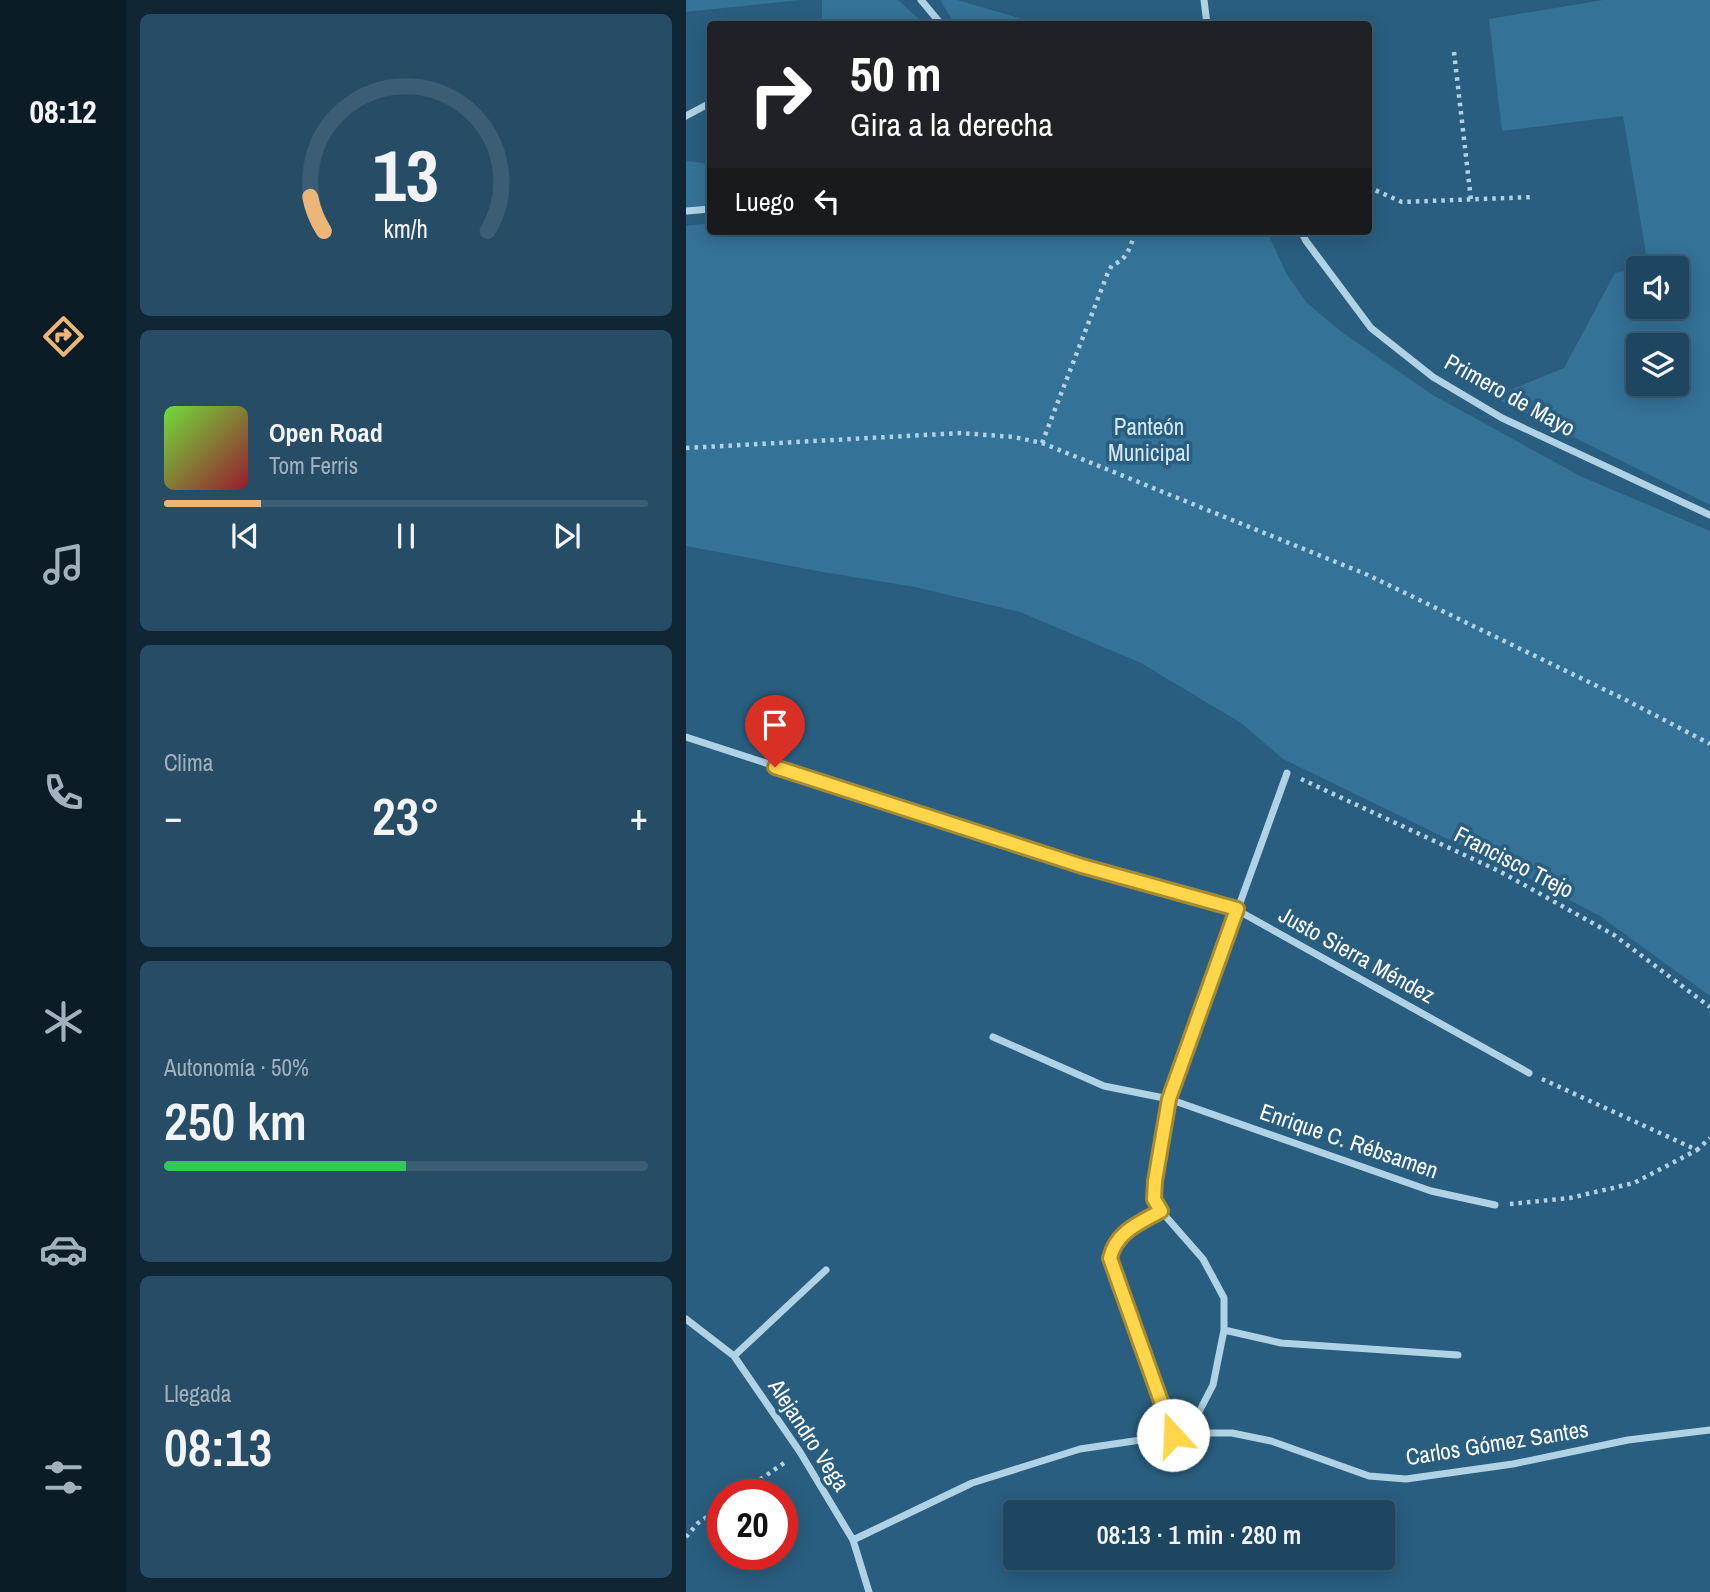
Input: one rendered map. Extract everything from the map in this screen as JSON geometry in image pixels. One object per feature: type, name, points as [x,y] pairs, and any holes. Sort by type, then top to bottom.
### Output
[{"type":"street","points":[[920,0],[938,21]]},
{"type":"street","points":[[1204,0],[1207,21]]},
{"type":"street","points":[[686,116],[707,105]]},
{"type":"street","points":[[686,211],[707,209]]},
{"type":"street","name":"Primero de Mayo","points":[[1303,235],[1371,328],[1433,377],[1502,418],[1710,516]]},
{"type":"street","name":"Justo Sierra Méndez","points":[[686,737],[1082,866],[1237,909],[1529,1073]]},
{"type":"street","points":[[1188,1433],[1213,1385],[1224,1330],[1224,1298],[1203,1259],[1161,1211],[1154,1199],[1169,1099],[1287,773]]},
{"type":"street","name":"Enrique C. Rébsamen","points":[[993,1037],[1104,1086],[1169,1099],[1431,1191],[1495,1205]]},
{"type":"street","points":[[734,1356],[826,1270]]},
{"type":"street","name":"Alejandro Vega","points":[[686,1320],[734,1356],[800,1452],[852,1540],[869,1592]]},
{"type":"street","points":[[1224,1330],[1281,1343],[1458,1355]]},
{"type":"street","name":"Carlos Gómez Santes","points":[[852,1540],[972,1483],[1080,1449],[1188,1433],[1232,1433],[1271,1441],[1369,1476],[1406,1479],[1513,1464],[1628,1440],[1710,1430]]},
{"type":"lane","points":[[1161,1211],[1122,1233],[1112,1246],[1110,1258],[1173,1435]]},
{"type":"path","points":[[1454,52],[1471,200]]},
{"type":"path","points":[[1372,189],[1402,202],[1534,197]]},
{"type":"path","points":[[1042,443],[1107,275],[1112,265],[1127,256],[1135,235]]},
{"type":"path","points":[[686,448],[961,433],[1014,437],[1042,443],[1368,575],[1628,701],[1710,744]]},
{"type":"path","name":"Francisco Trejo","points":[[1287,773],[1501,872],[1614,935],[1710,1007]]},
{"type":"path","points":[[1529,1073],[1697,1150]]},
{"type":"path","points":[[1495,1205],[1570,1198],[1634,1183],[1697,1150],[1710,1138]]},
{"type":"path","points":[[761,1479],[800,1452]]},
{"type":"path","points":[[686,1537],[707,1517]]},
{"type":"green space","points":[[686,0],[800,0],[686,12]]},
{"type":"green space","points":[[822,0],[898,0],[921,21],[822,21]]},
{"type":"green space","points":[[940,0],[957,0],[1029,21],[953,21]]},
{"type":"green space","points":[[1603,0],[1710,0],[1710,505],[1493,397],[1564,368],[1615,273],[1626,271],[1626,319],[1689,319],[1689,256],[1646,256],[1623,116],[1502,131],[1489,19]]},
{"type":"green space","points":[[686,161],[707,164],[707,212],[686,215]]},
{"type":"green space","name":"Panteón Municipal","points":[[707,223],[707,235],[1269,235],[1286,273],[1307,303],[1343,333],[1433,395],[1580,476],[1710,531],[1710,996],[1600,916],[1283,759],[1241,723],[1141,663],[1020,612],[915,587],[686,546],[686,226]]},
{"type":"route","points":[[775,767],[1082,866],[1237,909],[1169,1099],[1155,1181],[1154,1199],[1161,1211],[1122,1233],[1112,1246],[1110,1258],[1173,1435]]}]
